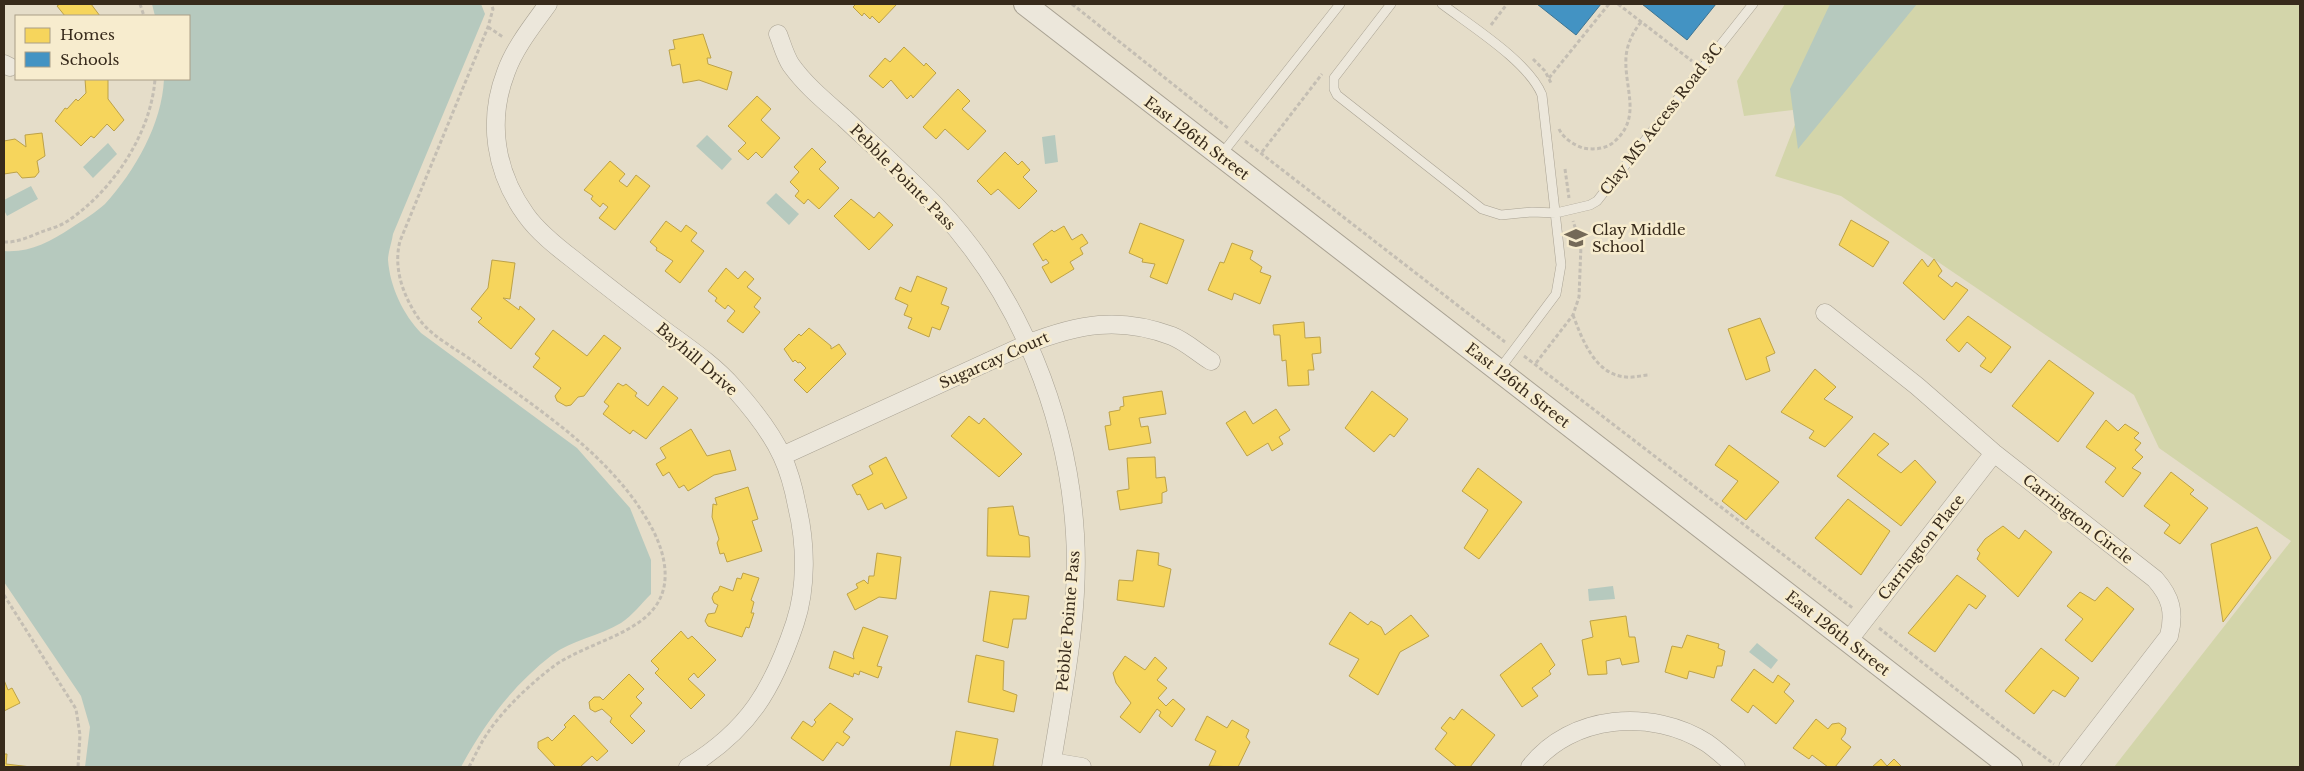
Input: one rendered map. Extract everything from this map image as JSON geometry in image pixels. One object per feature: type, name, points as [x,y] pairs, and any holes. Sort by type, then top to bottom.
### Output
[{"type":"street","name":"Bayhill Drive","points":[[548,4],[526,34],[506,70],[497,101],[495,138],[501,165],[509,185],[526,216],[554,244],[689,348],[732,385],[756,416],[782,456],[801,520],[802,580],[799,612],[780,666],[766,692],[730,738],[688,767]]},
{"type":"street","name":"East 126th Street","points":[[1025,4],[2011,767]]},
{"type":"street","name":"Pebble Pointe Pass","points":[[778,34],[790,63],[804,82],[939,209],[966,242],[992,277],[1027,344],[1046,389],[1058,427],[1068,470],[1075,534],[1075,577],[1069,644],[1051,764]]},
{"type":"street","name":"Carrington Circle","points":[[1825,313],[1917,386],[1994,453],[2155,579],[2165,590],[2172,605],[2173,621],[2169,636],[2164,645],[2068,767]]},
{"type":"street","name":"Sugarcay Court","points":[[782,456],[1027,344],[1063,330],[1095,324],[1131,324],[1173,337],[1211,361]]},
{"type":"street","name":"Carrington Place","points":[[1848,641],[1994,453]]},
{"type":"street","points":[[1530,767],[1538,757],[1568,736],[1596,724],[1621,720],[1652,722],[1684,732],[1706,743],[1736,767]]},
{"type":"street","points":[[1051,764],[1082,767]]},
{"type":"lane","points":[[1221,155],[1340,4]]},
{"type":"lane","name":"Clay MS Access Road 3C","points":[[1391,4],[1334,78],[1333,83],[1336,95],[1482,209],[1501,215],[1532,212],[1556,213],[1590,205],[1597,201],[1753,4]]},
{"type":"lane","points":[[1442,4],[1526,69],[1538,84],[1542,95],[1561,265],[1556,294],[1499,371]]},
{"type":"path","points":[[469,767],[487,734],[510,707],[551,668],[576,652],[644,620],[658,602],[663,590],[664,576],[664,562],[653,527],[612,472],[576,436],[420,320],[400,281],[396,256],[400,241],[488,27],[493,9],[492,4]]},
{"type":"path","points":[[1072,4],[1218,119],[1236,136],[1262,152],[1515,350],[1536,363],[1582,401],[2058,767]]},
{"type":"path","points":[[1491,25],[1507,4]]},
{"type":"path","points":[[1549,78],[1609,4]]},
{"type":"path","points":[[1618,4],[1692,61],[1698,54]]},
{"type":"path","points":[[1484,20],[1499,31]]},
{"type":"path","points":[[1558,126],[1560,132],[1567,139],[1585,148],[1602,148],[1613,144],[1620,137],[1630,119],[1631,108],[1626,60],[1628,48],[1641,22]]},
{"type":"path","points":[[488,27],[503,37]]},
{"type":"path","points":[[1529,56],[1537,62],[1549,78],[1553,90]]},
{"type":"path","points":[[1262,152],[1324,72]]},
{"type":"path","points":[[4,242],[27,238],[64,223],[92,202],[119,170],[137,141],[150,108],[155,80]]},
{"type":"path","points":[[1573,315],[1581,338],[1600,364],[1626,377],[1650,375]]},
{"type":"path","points":[[4,595],[76,709],[80,735],[78,767]]},
{"type":"green space","points":[[1785,4],[2300,4],[2300,767],[2114,767],[2291,541],[2159,448],[2134,395],[1841,196],[1775,176],[1801,109],[1744,116],[1737,81]]},
{"type":"shaded area","points":[[152,4],[481,4],[485,14],[393,234],[388,260],[391,280],[403,309],[421,333],[577,448],[630,508],[651,560],[651,594],[621,623],[560,650],[538,667],[500,706],[479,736],[461,767],[85,767],[90,727],[81,696],[4,582],[4,251],[22,250],[39,246],[84,220],[105,204],[127,177],[145,146],[158,113],[164,80],[190,80],[190,15],[155,15]]},
{"type":"shaded area","points":[[1830,4],[1917,4],[1798,149],[1790,89]]},
{"type":"shaded area","points":[[707,135],[732,159],[722,170],[696,146]]},
{"type":"shaded area","points":[[1055,135],[1058,162],[1045,164],[1042,137]]},
{"type":"shaded area","points":[[108,143],[117,154],[93,178],[83,167]]},
{"type":"shaded area","points":[[31,186],[38,199],[7,216],[4,210],[4,200]]},
{"type":"shaded area","points":[[776,193],[799,214],[789,225],[766,203]]},
{"type":"shaded area","points":[[1613,586],[1615,599],[1589,601],[1588,589]]},
{"type":"shaded area","points":[[1757,643],[1778,660],[1771,669],[1749,652]]},
{"type":"building: Homes","points":[[60,4],[91,4],[99,15],[64,15],[57,6]]},
{"type":"building: Homes","points":[[856,4],[897,4],[879,23],[872,16],[870,19],[864,13],[862,16],[853,7]]},
{"type":"building: Homes","points":[[703,34],[711,58],[707,58],[708,64],[732,72],[727,90],[699,80],[683,83],[680,64],[672,66],[669,50],[675,49],[673,40]]},
{"type":"building: Homes","points":[[904,47],[924,66],[926,63],[936,73],[913,98],[911,95],[907,99],[891,80],[883,88],[869,76],[885,58],[890,62]]},
{"type":"building: Homes","points":[[85,80],[108,80],[108,99],[124,120],[114,131],[107,124],[94,138],[91,136],[81,146],[55,121],[65,108],[67,109],[76,99],[78,101],[86,93]]},
{"type":"building: Homes","points":[[958,89],[970,101],[962,109],[986,131],[968,150],[945,129],[936,139],[923,127]]},
{"type":"building: Homes","points":[[757,96],[771,109],[761,120],[780,138],[762,158],[756,152],[748,160],[738,151],[746,143],[728,126]]},
{"type":"building: Homes","points":[[42,133],[45,156],[37,161],[39,172],[35,177],[22,178],[17,172],[4,174],[4,141],[15,139],[26,147],[25,135]]},
{"type":"building: Homes","points":[[812,148],[826,162],[819,169],[839,188],[819,209],[808,199],[804,204],[795,196],[799,191],[790,182],[799,172],[794,167]]},
{"type":"building: Homes","points":[[1005,152],[1018,165],[1022,161],[1030,170],[1023,177],[1037,191],[1019,209],[998,189],[991,195],[977,181]]},
{"type":"building: Homes","points":[[610,161],[625,174],[619,181],[627,187],[636,175],[650,186],[615,230],[599,218],[608,207],[603,203],[600,207],[591,199],[593,196],[584,190]]},
{"type":"building: Homes","points":[[851,199],[874,218],[879,212],[893,225],[869,250],[834,216]]},
{"type":"building: Homes","points":[[1851,220],[1889,242],[1873,267],[1839,245]]},
{"type":"building: Homes","points":[[666,221],[681,232],[686,225],[697,233],[691,241],[704,251],[680,283],[665,271],[673,261],[656,250],[657,248],[650,242]]},
{"type":"building: Homes","points":[[1140,223],[1184,240],[1167,284],[1150,277],[1155,264],[1142,262],[1143,259],[1129,253]]},
{"type":"building: Homes","points":[[1064,226],[1072,240],[1082,234],[1088,243],[1080,248],[1083,254],[1070,262],[1074,269],[1051,283],[1042,267],[1049,263],[1046,259],[1043,261],[1033,244],[1052,230],[1054,232]]},
{"type":"building: Homes","points":[[1232,243],[1253,251],[1250,259],[1262,267],[1260,272],[1271,276],[1260,304],[1234,293],[1232,300],[1208,290],[1220,262],[1224,263]]},
{"type":"building: Homes","points":[[1922,259],[1928,267],[1934,259],[1942,271],[1938,276],[1952,287],[1956,282],[1968,290],[1944,320],[1903,283]]},
{"type":"building: Homes","points":[[492,260],[515,263],[510,299],[503,298],[519,310],[520,306],[535,319],[511,349],[478,322],[482,318],[471,309],[488,288]]},
{"type":"building: Homes","points":[[726,268],[738,279],[745,271],[754,279],[747,287],[761,298],[754,307],[760,312],[743,333],[727,321],[735,311],[728,305],[725,309],[715,301],[717,298],[708,291]]},
{"type":"building: Homes","points":[[917,276],[947,288],[941,304],[949,307],[940,330],[932,327],[929,337],[908,328],[912,318],[904,315],[908,305],[895,299],[900,287],[911,292]]},
{"type":"building: Homes","points":[[1968,316],[2011,347],[1991,373],[1980,366],[1986,358],[1967,342],[1959,352],[1946,340]]},
{"type":"building: Homes","points":[[1760,318],[1775,353],[1766,357],[1770,371],[1746,380],[1728,329]]},
{"type":"building: Homes","points":[[1304,322],[1305,338],[1320,337],[1321,353],[1312,354],[1314,370],[1308,370],[1309,385],[1288,386],[1286,360],[1282,361],[1280,335],[1274,335],[1273,325]]},
{"type":"building: Homes","points":[[809,328],[831,346],[831,349],[839,344],[846,354],[807,393],[794,380],[806,368],[800,362],[798,363],[795,360],[793,362],[784,349],[799,334],[801,336]]},
{"type":"building: Homes","points":[[553,330],[587,356],[604,335],[621,348],[584,396],[578,397],[571,405],[566,406],[557,401],[555,396],[561,388],[533,367],[540,358],[535,354]]},
{"type":"building: Homes","points":[[2049,360],[2094,393],[2058,442],[2012,406]]},
{"type":"building: Homes","points":[[1815,369],[1836,387],[1824,399],[1853,417],[1825,447],[1809,438],[1814,431],[1781,412]]},
{"type":"building: Homes","points":[[618,383],[623,386],[626,384],[637,393],[635,396],[648,406],[663,386],[678,398],[646,439],[633,430],[630,434],[603,414],[609,406],[604,402]]},
{"type":"building: Homes","points":[[1162,391],[1166,414],[1139,418],[1141,427],[1148,426],[1151,443],[1109,450],[1105,426],[1111,425],[1109,412],[1120,410],[1120,407],[1124,406],[1123,397]]},
{"type":"building: Homes","points":[[1372,391],[1408,419],[1394,437],[1390,434],[1374,452],[1345,428]]},
{"type":"building: Homes","points":[[1276,409],[1290,430],[1279,437],[1283,444],[1272,451],[1268,443],[1247,456],[1226,423],[1245,411],[1253,424]]},
{"type":"building: Homes","points":[[969,416],[979,424],[984,418],[1022,454],[999,477],[951,436]]},
{"type":"building: Homes","points":[[2106,420],[2118,431],[2125,424],[2139,433],[2134,438],[2141,443],[2135,450],[2143,457],[2132,468],[2141,473],[2123,497],[2105,482],[2116,468],[2086,447]]},
{"type":"building: Homes","points":[[691,429],[707,456],[730,450],[736,470],[714,475],[688,491],[684,485],[679,488],[669,472],[663,476],[656,464],[666,458],[660,448]]},
{"type":"building: Homes","points":[[1874,433],[1889,444],[1877,455],[1901,473],[1915,460],[1936,482],[1901,526],[1837,476]]},
{"type":"building: Homes","points":[[1729,445],[1779,482],[1746,520],[1722,501],[1738,481],[1715,465]]},
{"type":"building: Homes","points":[[886,457],[907,498],[885,509],[882,503],[868,510],[860,494],[857,495],[852,485],[873,474],[869,466]]},
{"type":"building: Homes","points":[[1155,457],[1156,478],[1165,477],[1167,491],[1162,493],[1162,503],[1120,510],[1117,491],[1129,489],[1127,458]]},
{"type":"building: Homes","points":[[1478,468],[1522,502],[1479,559],[1464,548],[1488,510],[1462,491]]},
{"type":"building: Homes","points":[[2171,472],[2194,490],[2190,494],[2208,508],[2180,544],[2164,533],[2170,525],[2144,506]]},
{"type":"building: Homes","points":[[748,487],[758,519],[752,521],[762,551],[727,562],[724,553],[720,554],[717,543],[719,539],[712,517],[713,504],[717,505],[715,498]]},
{"type":"building: Homes","points":[[1848,499],[1890,531],[1861,575],[1815,538]]},
{"type":"building: Homes","points":[[1013,506],[1019,535],[1029,537],[1030,557],[987,556],[988,508]]},
{"type":"building: Homes","points":[[2003,526],[2019,539],[2025,530],[2052,552],[2018,597],[1977,559],[1980,553],[1977,550],[1985,539]]},
{"type":"building: Homes","points":[[2257,527],[2271,558],[2223,622],[2211,544]]},
{"type":"building: Homes","points":[[1137,550],[1159,553],[1158,565],[1171,569],[1164,607],[1117,600],[1119,580],[1133,581]]},
{"type":"building: Homes","points":[[877,553],[901,557],[896,599],[879,597],[855,610],[847,594],[858,588],[856,584],[864,580],[868,584],[869,576],[874,576]]},
{"type":"building: Homes","points":[[743,573],[759,578],[751,600],[754,602],[751,613],[754,613],[749,628],[746,627],[742,637],[708,626],[705,621],[708,614],[715,613],[718,605],[714,603],[712,598],[714,593],[718,591],[720,586],[733,591],[737,578],[741,579]]},
{"type":"building: Homes","points":[[1957,575],[1986,596],[1976,609],[1969,604],[1935,652],[1908,633]]},
{"type":"building: Homes","points":[[2107,587],[2134,609],[2092,662],[2065,640],[2083,619],[2067,606],[2080,592],[2095,601]]},
{"type":"building: Homes","points":[[990,591],[1029,596],[1026,619],[1013,619],[1008,648],[983,641]]},
{"type":"building: Homes","points":[[1350,612],[1368,625],[1371,621],[1381,627],[1385,635],[1411,615],[1429,636],[1400,652],[1378,695],[1349,676],[1359,659],[1329,644]]},
{"type":"building: Homes","points":[[1626,616],[1629,637],[1635,637],[1639,662],[1622,665],[1620,658],[1606,661],[1607,674],[1588,675],[1582,640],[1593,637],[1590,621]]},
{"type":"building: Homes","points":[[863,627],[888,636],[877,666],[882,667],[878,678],[860,671],[859,675],[854,673],[853,677],[829,668],[834,651],[854,659],[853,654]]},
{"type":"building: Homes","points":[[681,631],[688,639],[692,636],[716,660],[698,678],[694,673],[688,679],[705,695],[691,709],[655,673],[659,669],[651,661]]},
{"type":"building: Homes","points":[[1687,635],[1719,644],[1718,648],[1725,651],[1722,666],[1717,666],[1714,678],[1689,671],[1687,679],[1665,672],[1672,646],[1682,648]]},
{"type":"building: Homes","points":[[1541,643],[1555,665],[1549,671],[1551,674],[1532,688],[1538,696],[1522,707],[1500,675]]},
{"type":"building: Homes","points":[[2041,648],[2079,678],[2065,697],[2053,690],[2034,714],[2005,691]]},
{"type":"building: Homes","points":[[976,655],[1004,661],[1003,690],[1017,695],[1014,712],[968,702]]},
{"type":"building: Homes","points":[[1125,656],[1145,670],[1155,657],[1167,668],[1157,680],[1167,688],[1158,698],[1166,706],[1173,699],[1185,709],[1172,727],[1159,716],[1161,712],[1157,709],[1140,733],[1120,717],[1131,703],[1116,683],[1113,673]]},
{"type":"building: Homes","points":[[1754,669],[1773,683],[1778,675],[1790,684],[1784,692],[1794,701],[1776,724],[1753,705],[1748,713],[1731,700]]},
{"type":"building: Homes","points":[[629,674],[644,689],[636,697],[642,703],[630,716],[645,731],[632,744],[610,722],[612,718],[602,709],[595,712],[590,709],[589,702],[594,697],[600,697],[603,700]]},
{"type":"building: Homes","points":[[4,680],[8,690],[12,688],[20,703],[4,711]]},
{"type":"building: Homes","points":[[830,703],[853,719],[843,732],[850,737],[843,746],[837,742],[823,761],[791,738],[803,721],[812,727],[816,722],[814,720]]},
{"type":"building: Homes","points":[[1462,709],[1495,735],[1470,767],[1457,767],[1435,749],[1447,733],[1441,728],[1450,717],[1454,720]]},
{"type":"building: Homes","points":[[574,715],[608,751],[597,761],[592,756],[580,767],[556,767],[538,748],[538,742],[548,737],[552,741],[566,727],[564,725]]},
{"type":"building: Homes","points":[[1207,716],[1227,728],[1232,720],[1249,730],[1246,737],[1250,742],[1238,767],[1209,766],[1216,751],[1195,740]]},
{"type":"building: Homes","points":[[1816,719],[1828,729],[1832,724],[1839,723],[1846,728],[1845,734],[1841,739],[1851,747],[1835,767],[1828,767],[1812,755],[1809,759],[1793,748]]},
{"type":"building: Homes","points":[[956,731],[998,739],[993,766],[1000,767],[950,767]]},
{"type":"building: Homes","points":[[4,754],[7,754],[6,764],[31,767],[4,767]]},
{"type":"building: Homes","points":[[1881,759],[1887,766],[1894,759],[1902,767],[1872,767]]},
{"type":"building: Schools","points":[[1537,4],[1601,4],[1576,35]]},
{"type":"building: Schools","points":[[1642,4],[1716,4],[1687,40]]},
{"type":"place","name":"Clay Middle School","points":[[1576,238]]}]
